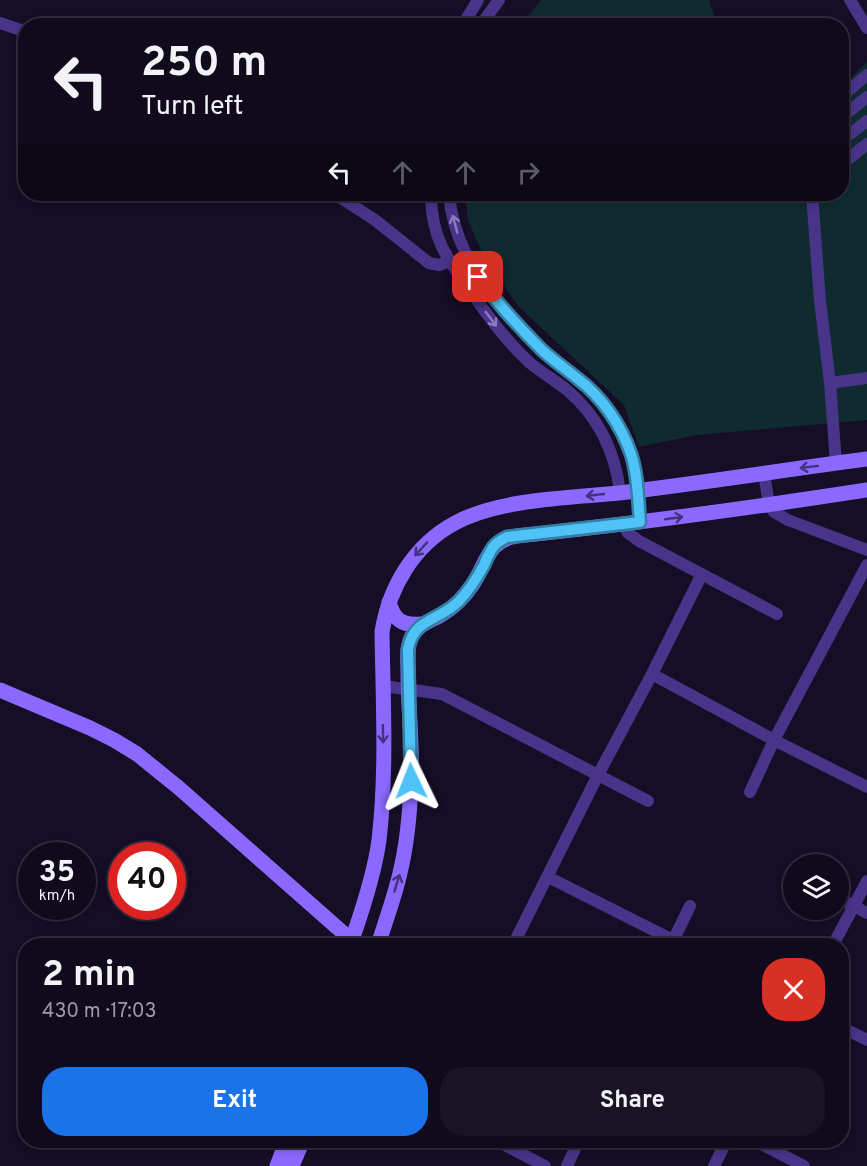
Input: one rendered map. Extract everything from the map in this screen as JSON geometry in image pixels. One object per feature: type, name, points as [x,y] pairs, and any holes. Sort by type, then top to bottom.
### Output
[{"type":"street","points":[[467,18],[478,0]]},
{"type":"street","points":[[850,0],[867,28]]},
{"type":"street","points":[[484,18],[493,2]]},
{"type":"street","points":[[0,23],[18,29]]},
{"type":"street","points":[[849,90],[867,75]]},
{"type":"street","points":[[849,112],[867,98]]},
{"type":"street","points":[[849,135],[867,121]]},
{"type":"street","points":[[849,158],[867,144]]},
{"type":"street","points":[[346,201],[375,220],[429,263],[439,265],[450,261]]},
{"type":"street","points":[[431,201],[435,228],[442,246],[489,318],[530,363],[575,397],[594,420],[609,444],[617,468],[620,492]]},
{"type":"street","points":[[450,201],[453,219],[464,252],[478,277],[526,333],[559,365],[595,394],[620,431],[631,455],[640,522]]},
{"type":"street","points":[[813,201],[836,463]]},
{"type":"street","points":[[830,383],[867,378]]},
{"type":"street","points":[[349,938],[363,909],[379,842],[384,780],[382,632],[389,602],[401,576],[419,551],[433,537],[456,522],[505,506],[867,459]]},
{"type":"street","points":[[764,472],[769,505],[774,512],[788,520],[867,550]]},
{"type":"street","points":[[389,602],[392,612],[400,621],[410,625],[421,624],[441,615],[458,602],[472,585],[493,546],[507,537],[640,522],[867,490]]},
{"type":"street","points":[[623,524],[633,537],[777,614]]},
{"type":"street","points":[[750,792],[774,740],[867,565]]},
{"type":"street","points":[[517,938],[702,574]]},
{"type":"street","points":[[383,938],[400,873],[407,832],[411,781],[408,649],[414,631],[421,624]]},
{"type":"street","points":[[652,674],[867,787]]},
{"type":"street","points":[[382,686],[442,694],[648,801]]},
{"type":"street","points":[[0,690],[71,718],[137,754],[179,788],[348,938]]},
{"type":"street","points":[[548,877],[665,938]]},
{"type":"street","points":[[837,938],[867,881]]},
{"type":"street","points":[[849,904],[867,913]]},
{"type":"street","points":[[677,938],[690,906]]},
{"type":"street","points":[[350,938],[361,931],[368,931],[378,938]]},
{"type":"street","points":[[849,1031],[867,1040]]},
{"type":"street","points":[[277,1166],[284,1148]]},
{"type":"street","points":[[292,1166],[300,1148]]},
{"type":"street","points":[[510,1148],[545,1166]]},
{"type":"street","points":[[567,1166],[575,1148]]},
{"type":"street","points":[[714,1166],[723,1148]]},
{"type":"street","points":[[769,1148],[804,1166]]},
{"type":"green space","points":[[541,0],[709,0],[715,18],[527,18]]},
{"type":"green space","points":[[867,62],[867,420],[697,435],[639,447],[624,405],[518,306],[483,255],[468,220],[466,201],[849,201],[849,80]]},
{"type":"route","points":[[411,781],[408,649],[414,631],[421,624],[441,615],[458,602],[472,585],[493,546],[507,537],[640,522],[631,455],[613,418],[595,394],[559,365],[526,333],[478,277]]}]
